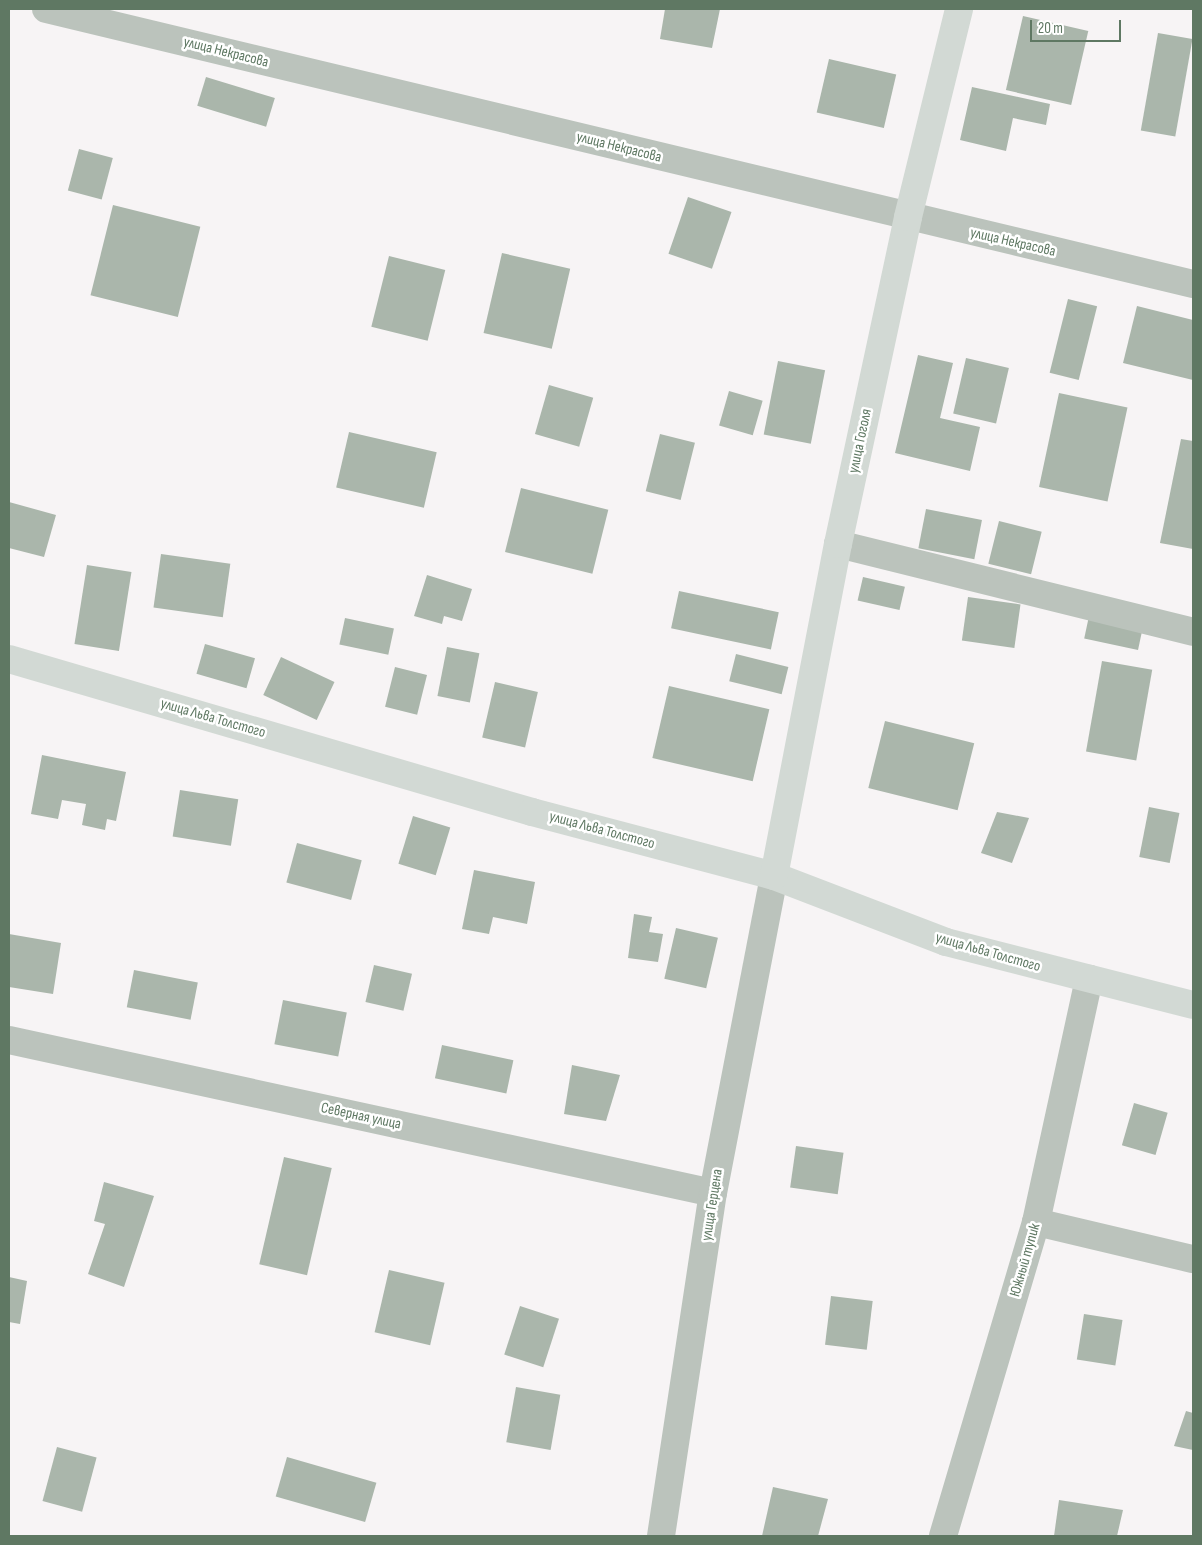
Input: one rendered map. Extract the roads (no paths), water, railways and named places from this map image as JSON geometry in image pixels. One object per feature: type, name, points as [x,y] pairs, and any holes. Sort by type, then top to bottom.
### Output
[{"type":"street","name":"улица Некрасова","points":[[46,9],[1193,284]]},
{"type":"street","name":"улица Гоголя","points":[[774,876],[838,544],[908,217],[959,9]]},
{"type":"street","points":[[838,544],[1193,632]]},
{"type":"street","name":"улица Льва Толстого","points":[[9,658],[532,812],[774,876],[946,942],[1193,1006]]},
{"type":"street","name":"улица Герцена","points":[[661,1536],[713,1193],[774,876]]},
{"type":"street","name":"Южный тупик","points":[[943,1536],[1036,1222],[1089,980]]},
{"type":"street","name":"Северная улица","points":[[9,1040],[713,1193]]},
{"type":"street","points":[[1036,1222],[1193,1259]]}]
